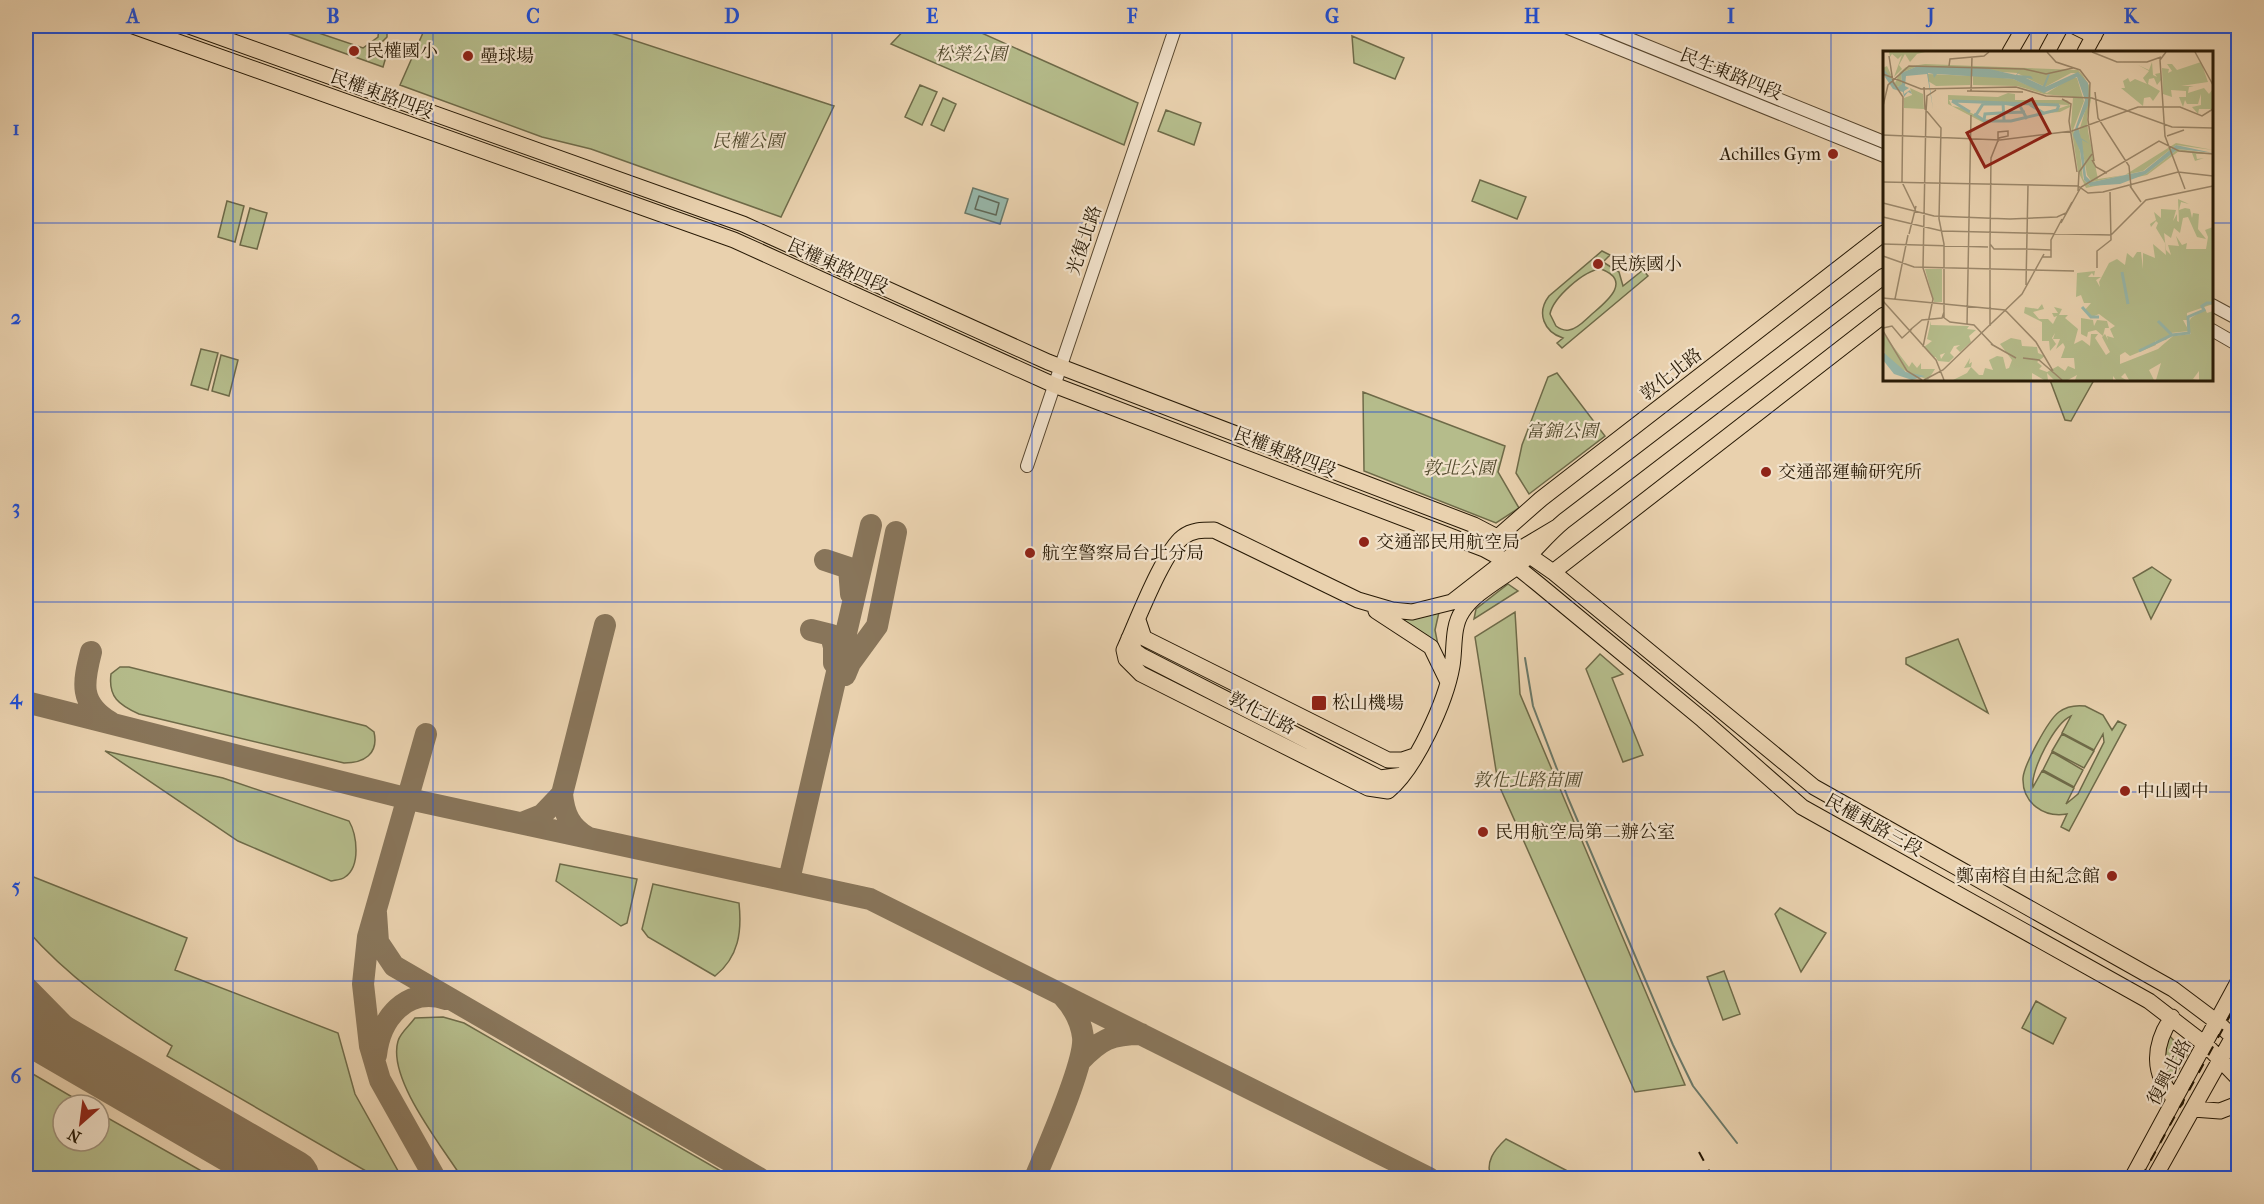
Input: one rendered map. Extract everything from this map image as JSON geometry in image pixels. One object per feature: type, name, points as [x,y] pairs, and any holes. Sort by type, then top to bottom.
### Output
[{"type":"main road","name":"民權東路四段","points":[[133,26],[734,240],[1054,385],[1484,549],[1511,564]]},
{"type":"main road","name":"民權東路四段","points":[[189,26],[743,224],[1060,367],[1474,525],[1525,552]]},
{"type":"main road","points":[[2011,51],[2025,26]]},
{"type":"main road","points":[[2048,51],[2061,26]]},
{"type":"main road","points":[[2074,26],[2096,31],[2086,51]]},
{"type":"main road","name":"敦化北路","points":[[1484,549],[1544,497],[1883,235]]},
{"type":"main road","name":"敦化北路","points":[[1448,682],[1431,647],[1358,600],[1225,535],[1202,530],[1191,533],[1174,546],[1124,650],[1131,666],[1150,679],[1368,788],[1388,790],[1402,775],[1414,756],[1448,682],[1461,613],[1525,552],[1883,277]]},
{"type":"main road","points":[[1553,572],[1883,316]]},
{"type":"main road","name":"民權東路三段","points":[[1525,552],[1553,572],[1814,787],[2153,977],[2190,1000],[2237,1036]]},
{"type":"main road","name":"敦化北路","points":[[1358,600],[1392,610],[1412,612],[1452,602],[1511,564]]},
{"type":"main road","name":"民權東路三段","points":[[1511,564],[1702,720],[1802,807],[2081,961],[2172,1017],[2206,1045],[2238,1078]]},
{"type":"main road","name":"敦化北路","points":[[1138,620],[1144,638],[1285,710],[1388,760],[1402,760],[1414,756]]},
{"type":"main road","name":"復興北路","points":[[2132,1179],[2238,982]]},
{"type":"main road","points":[[2172,1017],[2161,1032],[2156,1056],[2161,1080],[2176,1100]]},
{"type":"main road","points":[[2154,1179],[2221,1059],[2237,1036]]},
{"type":"main road","points":[[2193,1109],[2220,1111],[2238,1104]]},
{"type":"street","name":"光復北路","points":[[1027,466],[1176,26]]},
{"type":"street","name":"民生東路四段","points":[[1563,26],[1883,156]]},
{"type":"street","name":"民生東路四段","points":[[1598,26],[1883,142]]},
{"type":"street","points":[[2213,305],[2238,319]]},
{"type":"street","points":[[2213,331],[2238,345]]},
{"type":"green space","points":[[268,26],[298,26],[363,48],[378,37],[379,26],[387,26],[387,37],[373,51],[386,57],[383,67]]},
{"type":"green space","name":"民權公園","points":[[426,26],[590,26],[834,106],[781,217],[591,149],[542,137],[400,85]]},
{"type":"green space","name":"松榮公園","points":[[908,26],[966,26],[1138,103],[1124,145],[891,44]]},
{"type":"green space","points":[[1352,36],[1404,58],[1395,79],[1354,63]]},
{"type":"green space","points":[[920,85],[937,92],[922,125],[905,117]]},
{"type":"green space","points":[[943,98],[956,104],[944,131],[931,125]]},
{"type":"green space","points":[[1166,110],[1201,123],[1194,145],[1158,131]]},
{"type":"green space","points":[[1480,180],[1526,197],[1517,219],[1472,201]]},
{"type":"green space","points":[[227,201],[244,206],[235,242],[218,237]]},
{"type":"green space","points":[[250,208],[267,213],[257,249],[240,245]]},
{"type":"green space","points":[[1602,251],[1610,255],[1603,262],[1619,272],[1623,286],[1643,270],[1648,276],[1562,348],[1557,343],[1563,338],[1551,331],[1544,321],[1543,309],[1549,296]],"holes":[[[1601,269],[1615,279],[1616,285],[1614,292],[1604,304],[1576,328],[1565,330],[1556,326],[1550,314],[1552,308],[1570,286],[1594,271]]]},
{"type":"green space","points":[[201,349],[218,353],[208,390],[191,385]]},
{"type":"green space","points":[[221,355],[238,360],[229,396],[212,391]]},
{"type":"green space","name":"富錦公園","points":[[1557,373],[1605,436],[1529,494],[1516,473],[1522,445],[1548,377]]},
{"type":"green space","points":[[2050,381],[2093,381],[2071,421],[2065,420]]},
{"type":"green space","name":"敦北公園","points":[[1363,392],[1505,446],[1498,472],[1519,508],[1496,523],[1364,471]]},
{"type":"green space","points":[[2152,567],[2171,580],[2151,619],[2133,578]]},
{"type":"green space","points":[[1508,584],[1518,591],[1474,619],[1476,609]]},
{"type":"green space","points":[[1439,612],[1435,630],[1438,645],[1397,617],[1414,619]]},
{"type":"green space","name":"敦化北路苗圃","points":[[1515,612],[1520,694],[1685,1085],[1635,1092],[1498,783],[1475,637]]},
{"type":"green space","points":[[1958,639],[1988,713],[1906,664],[1906,658]]},
{"type":"green space","points":[[1600,654],[1623,674],[1612,678],[1643,755],[1623,762],[1586,669]]},
{"type":"green space","points":[[120,667],[129,667],[366,726],[374,732],[374,746],[364,759],[344,763],[139,714],[126,707],[113,694],[111,674]]},
{"type":"green space","points":[[2085,706],[2103,715],[2112,730],[2118,721],[2126,725],[2069,831],[2061,827],[2067,814],[2050,814],[2030,801],[2026,795],[2023,778],[2032,754],[2054,717],[2065,708]],"holes":[[[2071,716],[2062,733],[2094,750],[2103,734],[2104,742],[2078,794],[2066,804],[2074,788],[2042,771],[2033,787],[2039,759],[2051,737]]]},
{"type":"green space","points":[[2062,734],[2094,751],[2084,768],[2052,751]]},
{"type":"green space","points":[[105,751],[223,778],[349,821],[354,834],[356,850],[354,866],[344,878],[331,881],[238,841]]},
{"type":"green space","points":[[2052,752],[2083,770],[2074,787],[2043,770]]},
{"type":"green space","points":[[560,864],[637,879],[627,923],[621,926],[556,881]]},
{"type":"green space","points":[[26,874],[187,938],[175,970],[338,1033],[355,1094],[402,1178],[378,1178],[167,1056],[172,1046],[94,993],[26,929]]},
{"type":"green space","points":[[653,884],[739,903],[740,924],[737,943],[729,961],[715,976],[648,937],[642,929]]},
{"type":"green space","points":[[1780,908],[1826,933],[1801,972],[1775,914]]},
{"type":"green space","points":[[1724,971],[1740,1014],[1723,1020],[1707,977]]},
{"type":"green space","points":[[2036,1001],[2066,1018],[2053,1044],[2022,1028]]},
{"type":"green space","points":[[443,1017],[464,1023],[733,1178],[462,1178],[418,1112],[408,1093],[397,1056],[399,1038],[415,1018]]},
{"type":"green space","points":[[2168,1034],[2187,1055],[2170,1084],[2164,1072],[2162,1059]]},
{"type":"green space","points":[[26,1070],[65,1093],[51,1093],[51,1153],[111,1153],[111,1120],[214,1178],[26,1178]]},
{"type":"green space","points":[[1506,1139],[1581,1178],[1491,1178],[1490,1162],[1498,1147]]},
{"type":"water","points":[[973,188],[1008,199],[1000,224],[965,213]]},
{"type":"waterway","points":[[1525,658],[1533,706],[1568,798],[1673,1045],[1693,1086],[1737,1143]]},
{"type":"taxiway","points":[[789,880],[871,525]]},
{"type":"taxiway","points":[[845,675],[850,663],[877,626],[896,532]]},
{"type":"taxiway","points":[[825,560],[849,568],[851,594]]},
{"type":"taxiway","points":[[562,794],[605,625]]},
{"type":"taxiway","points":[[811,630],[831,635],[834,663]]},
{"type":"taxiway","points":[[91,652],[85,683],[88,700],[100,715],[110,722]]},
{"type":"taxiway","points":[[26,702],[409,799],[870,899],[1429,1178]]},
{"type":"taxiway","points":[[426,734],[368,937],[363,984],[370,1046],[380,1080],[435,1178]]},
{"type":"taxiway","points":[[522,823],[542,815],[562,794],[564,808],[569,819],[576,829],[587,837]]},
{"type":"taxiway","points":[[376,913],[378,942],[394,966],[759,1178]]},
{"type":"taxiway","points":[[26,987],[84,1046],[139,1090]]},
{"type":"taxiway","points":[[376,1055],[383,1029],[398,1009],[419,997],[432,996],[446,999]]},
{"type":"taxiway","points":[[1035,1178],[1064,1107],[1082,1049],[1083,1037],[1079,1020],[1063,996]]},
{"type":"taxiway","points":[[1080,1061],[1100,1043],[1122,1035],[1141,1034]]},
{"type":"runway","points":[[26,1024],[291,1178]]},
{"type":"railway","points":[[2141,1178],[2238,1001]]},
{"type":"railway","points":[[1699,1152],[1713,1178]]},
{"type":"place","name":"民權國小","points":[[354,51]]},
{"type":"place","name":"壘球場","points":[[468,56]]},
{"type":"place","name":"Achilles Gym","points":[[1833,154]]},
{"type":"place","name":"民族國小","points":[[1598,264]]},
{"type":"place","name":"交通部運輸研究所","points":[[1766,472]]},
{"type":"place","name":"交通部民用航空局","points":[[1364,542]]},
{"type":"place","name":"航空警察局台北分局","points":[[1030,553]]},
{"type":"place","name":"松山機場","points":[[1319,703]]},
{"type":"place","name":"中山國中","points":[[2125,791]]},
{"type":"place","name":"民用航空局第二辦公室","points":[[1483,832]]},
{"type":"place","name":"鄭南榕自由紀念館","points":[[2112,876]]}]
